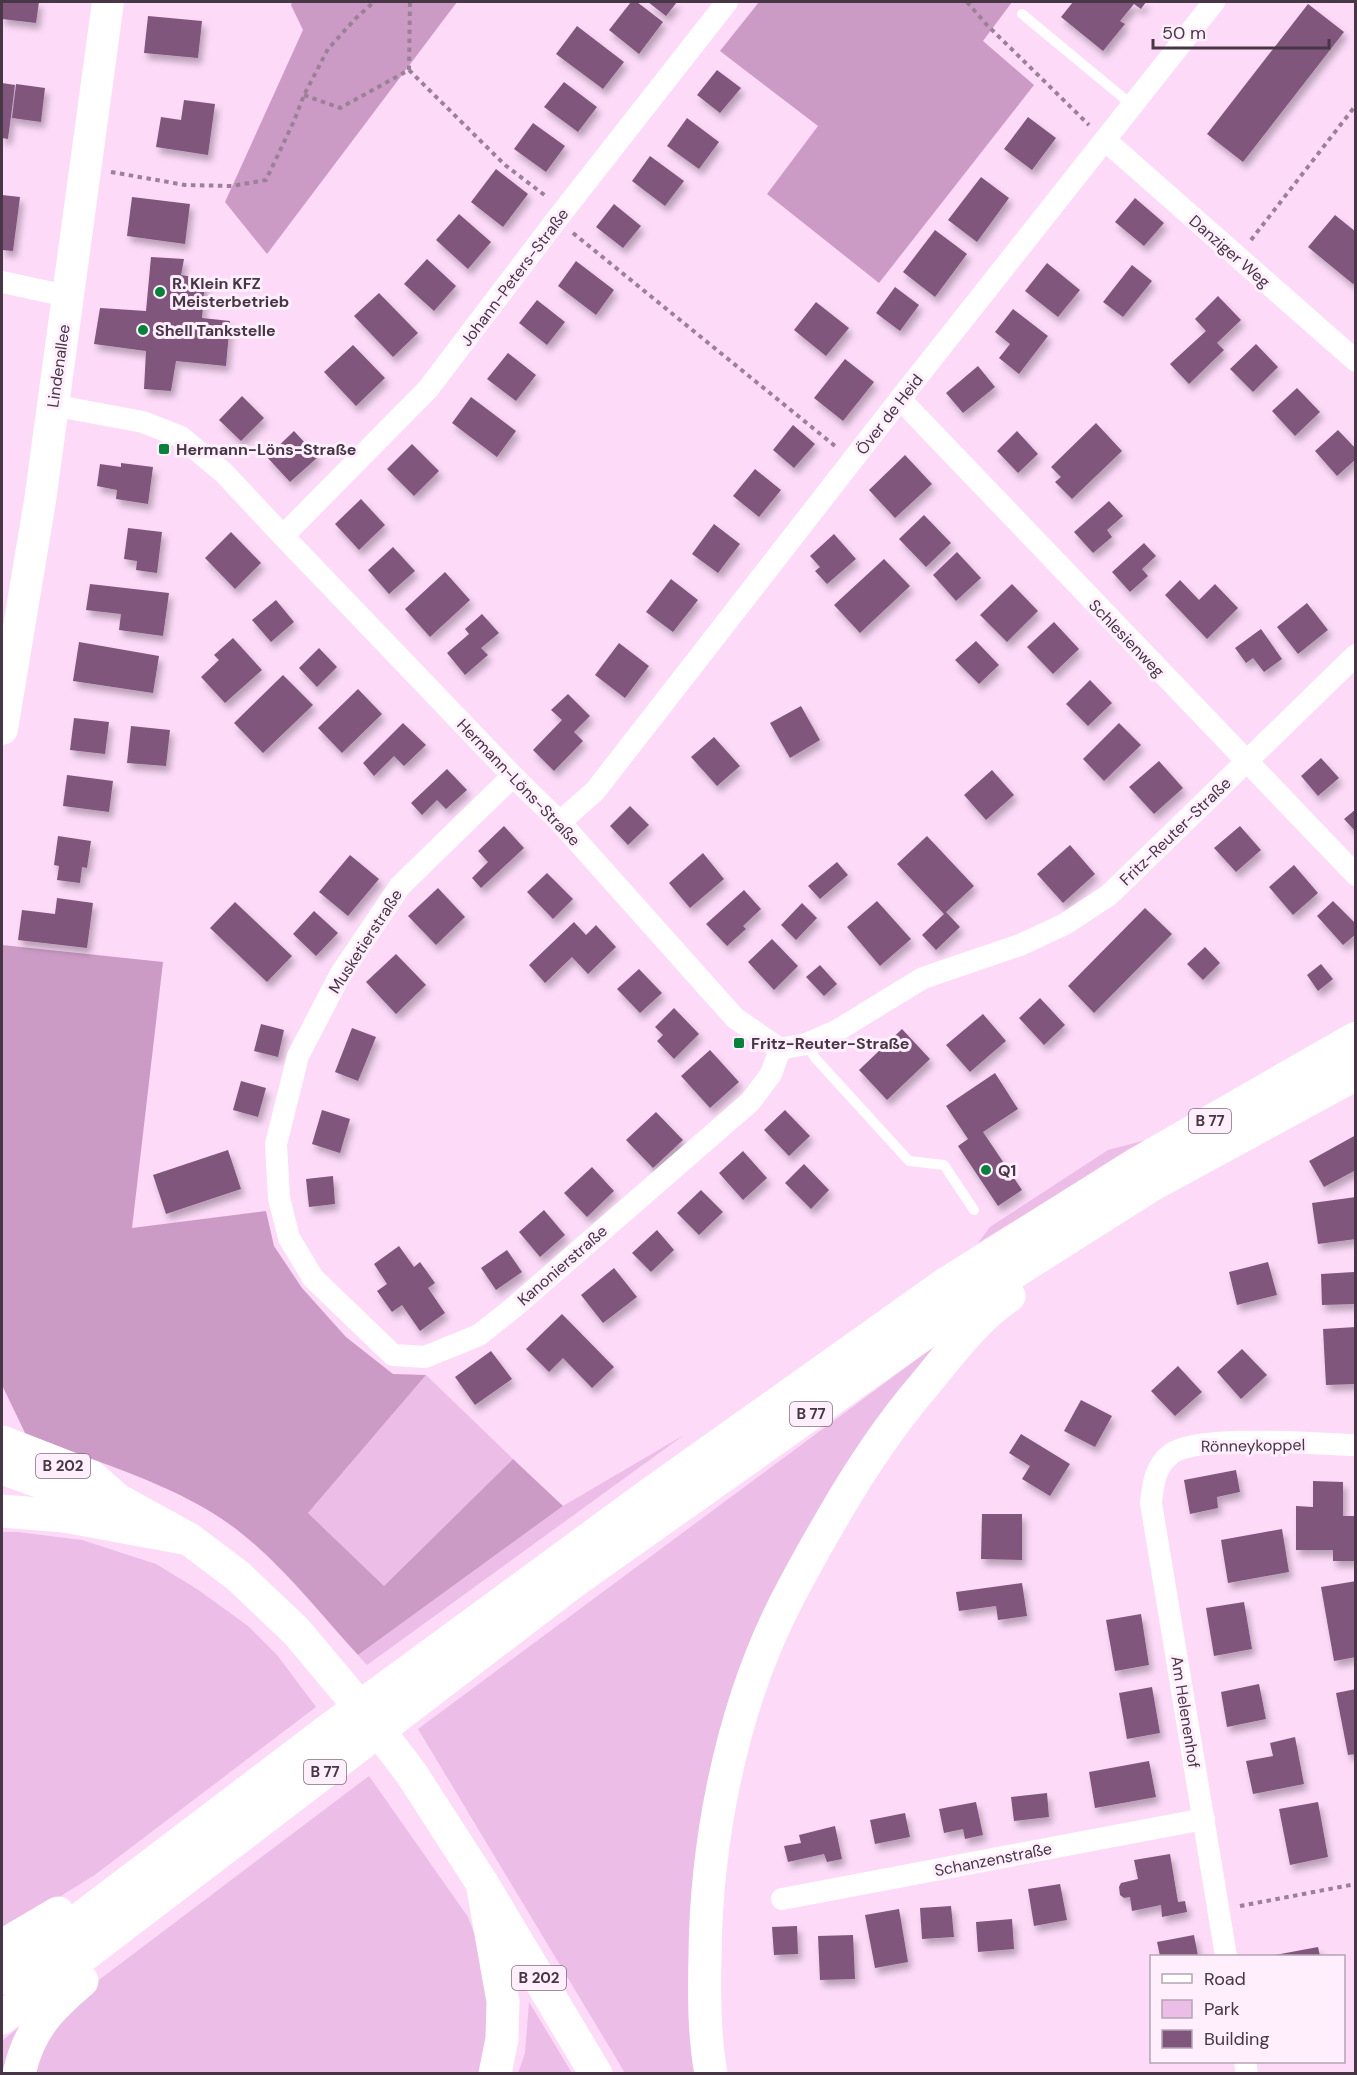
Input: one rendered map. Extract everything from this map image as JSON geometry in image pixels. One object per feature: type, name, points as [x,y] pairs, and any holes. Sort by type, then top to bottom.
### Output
[{"type":"main road","name":"B 77","points":[[2,1978],[330,1729],[650,1494],[944,1285],[1138,1164],[1356,1038]]},
{"type":"main road","name":"B 77","points":[[2,2018],[576,1580],[983,1292],[1150,1186],[1356,1074]]},
{"type":"main road","points":[[711,2073],[704,1979],[705,1921],[712,1842],[727,1768],[749,1693],[778,1619],[815,1548],[861,1471],[898,1416],[966,1335],[996,1305],[1101,1236],[1150,1186]]},
{"type":"main road","name":"B 202","points":[[2,1442],[92,1477],[118,1500],[189,1539],[259,1594],[296,1631],[411,1773],[482,1883],[596,2073]]},
{"type":"main road","name":"B 202","points":[[2,1468],[88,1499],[118,1500]]},
{"type":"main road","points":[[2,1511],[64,1516],[189,1539]]},
{"type":"main road","points":[[2,1946],[206,1825]]},
{"type":"main road","points":[[482,1883],[503,2001],[502,2039],[495,2073]]},
{"type":"main road","points":[[19,2073],[22,2058],[41,2019],[56,2003],[88,1977],[169,1891]]},
{"type":"street","name":"Lindenallee","points":[[2,729],[40,501],[108,2]]},
{"type":"street","name":"Johann-Peters-Straße","points":[[283,536],[428,389],[727,2]]},
{"type":"street","name":"Över de Heid","points":[[560,822],[595,791],[900,399],[1214,2]]},
{"type":"street","name":"Danziger Weg","points":[[1105,140],[1356,361]]},
{"type":"street","points":[[2,282],[67,296]]},
{"type":"street","name":"Schlesienweg","points":[[900,399],[1036,544],[1356,875]]},
{"type":"street","name":"Hermann-Löns-Straße","points":[[52,405],[143,422],[181,437],[224,473],[513,776],[560,822],[735,1018],[780,1049]]},
{"type":"street","name":"Fritz-Reuter-Straße","points":[[806,1044],[837,1030],[923,978],[1020,945],[1074,918],[1109,895],[1356,655]]},
{"type":"street","name":"Musketierstraße","points":[[313,1278],[289,1238],[279,1198],[276,1144],[298,1056],[340,975],[400,886],[513,776]]},
{"type":"street","points":[[780,1049],[806,1044]]},
{"type":"street","name":"Kanonierstraße","points":[[313,1278],[393,1355],[425,1357],[479,1335],[750,1102],[771,1074],[780,1049]]},
{"type":"street","name":"Rönneykoppel","points":[[1158,1468],[1172,1453],[1188,1446],[1227,1442],[1356,1445]]},
{"type":"street","name":"Am Helenenhof","points":[[1158,1468],[1151,1503],[1226,1955]]},
{"type":"street","name":"Schanzenstraße","points":[[782,1899],[1203,1819]]},
{"type":"lane","points":[[1022,14],[1132,105]]},
{"type":"lane","points":[[806,1044],[816,1059],[909,1161],[944,1165],[974,1210]]},
{"type":"path","points":[[85,168],[185,185],[232,186],[266,180],[294,122],[304,95],[328,49],[374,2]]},
{"type":"path","points":[[410,2],[409,70],[505,165],[561,215],[853,460]]},
{"type":"path","points":[[967,2],[986,24],[1105,140]]},
{"type":"path","points":[[304,95],[340,108],[409,70]]},
{"type":"path","points":[[1237,257],[1356,105]]},
{"type":"path","points":[[1218,1910],[1356,1884]]},
{"type":"green space","points":[[1146,1140],[978,1243],[990,1227],[1108,1150]]},
{"type":"green space","points":[[959,1328],[743,1672],[699,2073],[625,2073],[418,1729]]},
{"type":"green space","points":[[426,1375],[513,1459],[384,1586],[308,1513]]},
{"type":"green space","points":[[684,1435],[367,1665],[358,1655],[563,1506]]},
{"type":"green space","points":[[2,1532],[82,1540],[156,1564],[197,1589],[248,1626],[277,1655],[316,1707],[96,1874],[2,1933]]},
{"type":"green space","points":[[369,1776],[468,1917],[483,1956],[493,2006],[484,2073],[32,2074],[47,2034],[87,1989]]},
{"type":"green space","points":[[529,2002],[572,2073],[518,2073],[525,2053]]},
{"type":"green space","points":[[23,2024],[7,2073],[2,2074],[2,2041]]},
{"type":"shaded area","points":[[292,2],[457,2],[267,254],[225,202],[303,30],[291,5]]},
{"type":"shaded area","points":[[759,2],[1012,2],[983,41],[1034,85],[879,283],[767,194],[818,126],[720,51]]},
{"type":"shaded area","points":[[2,945],[163,962],[132,1228],[266,1211],[274,1246],[302,1288],[346,1337],[393,1374],[426,1375],[308,1513],[384,1586],[513,1459],[563,1506],[358,1655],[271,1559],[232,1526],[211,1512],[144,1479],[26,1435],[2,1385]]},
{"type":"building","points":[[2,2],[39,2],[36,23],[2,19]]},
{"type":"building","points":[[631,2],[637,2],[663,22],[639,54],[609,30]]},
{"type":"building","points":[[648,2],[677,2],[666,16]]},
{"type":"building","points":[[1073,2],[1146,2],[1141,9],[1134,4],[1120,21],[1125,24],[1103,51],[1061,17]]},
{"type":"building","points":[[1308,4],[1344,32],[1243,162],[1207,134]]},
{"type":"building","points":[[148,16],[202,21],[198,58],[144,53]]},
{"type":"building","points":[[577,26],[624,62],[603,89],[556,54]]},
{"type":"building","points":[[717,70],[741,88],[720,113],[697,95]]},
{"type":"building","points":[[564,82],[597,107],[578,132],[544,107]]},
{"type":"building","points":[[2,83],[15,85],[8,139],[2,138]]},
{"type":"building","points":[[16,84],[45,88],[41,122],[12,118]]},
{"type":"building","points":[[184,100],[215,104],[208,155],[156,147],[161,117],[181,120]]},
{"type":"building","points":[[1028,117],[1056,138],[1032,170],[1004,149]]},
{"type":"building","points":[[687,118],[719,142],[699,169],[667,146]]},
{"type":"building","points":[[533,123],[565,146],[546,172],[514,149]]},
{"type":"building","points":[[650,156],[684,181],[665,206],[632,181]]},
{"type":"building","points":[[496,169],[528,194],[503,227],[471,202]]},
{"type":"building","points":[[981,177],[1009,198],[977,242],[948,220]]},
{"type":"building","points":[[2,195],[20,197],[13,251],[2,250]]},
{"type":"building","points":[[132,197],[190,204],[185,244],[127,236]]},
{"type":"building","points":[[1135,198],[1164,223],[1144,246],[1115,222]]},
{"type":"building","points":[[614,204],[641,226],[623,248],[596,227]]},
{"type":"building","points":[[459,214],[491,242],[468,269],[436,240]]},
{"type":"building","points":[[1335,215],[1356,232],[1356,281],[1353,284],[1308,247]]},
{"type":"building","points":[[935,230],[967,254],[935,297],[903,272]]},
{"type":"building","points":[[151,257],[184,259],[181,275],[205,279],[202,318],[230,321],[226,366],[176,361],[171,391],[144,389],[146,351],[94,344],[100,308],[146,311]]},
{"type":"building","points":[[427,259],[456,286],[434,311],[404,284]]},
{"type":"building","points":[[576,261],[614,290],[596,315],[558,286]]},
{"type":"building","points":[[1047,263],[1080,290],[1058,317],[1025,291]]},
{"type":"building","points":[[1132,265],[1152,281],[1123,317],[1103,302]]},
{"type":"building","points":[[895,287],[919,305],[900,331],[876,313]]},
{"type":"building","points":[[379,293],[418,333],[393,357],[354,316]]},
{"type":"building","points":[[1218,296],[1241,320],[1217,343],[1224,350],[1189,384],[1170,364],[1206,331],[1195,319]]},
{"type":"building","points":[[537,300],[565,322],[547,345],[519,323]]},
{"type":"building","points":[[816,302],[849,328],[826,356],[794,330]]},
{"type":"building","points":[[1013,309],[1048,336],[1019,374],[999,358],[1010,344],[995,332]]},
{"type":"building","points":[[1256,344],[1278,367],[1253,392],[1230,369]]},
{"type":"building","points":[[353,345],[385,378],[356,406],[324,372]]},
{"type":"building","points":[[508,353],[536,375],[516,401],[487,379]]},
{"type":"building","points":[[845,359],[874,382],[843,421],[814,398]]},
{"type":"building","points":[[978,366],[995,387],[963,413],[946,393]]},
{"type":"building","points":[[1297,388],[1320,412],[1295,436],[1272,411]]},
{"type":"building","points":[[242,396],[264,418],[241,441],[219,420]]},
{"type":"building","points":[[471,397],[516,431],[497,457],[452,423]]},
{"type":"building","points":[[1096,423],[1122,451],[1072,499],[1055,482],[1061,477],[1051,467]]},
{"type":"building","points":[[793,425],[815,444],[794,468],[773,450]]},
{"type":"building","points":[[1338,430],[1356,449],[1356,459],[1337,476],[1315,451]]},
{"type":"building","points":[[294,431],[318,457],[290,482],[267,457]]},
{"type":"building","points":[[1017,431],[1038,454],[1018,473],[997,451]]},
{"type":"building","points":[[412,444],[439,471],[414,496],[387,469]]},
{"type":"building","points":[[905,455],[932,484],[895,518],[869,490]]},
{"type":"building","points":[[121,463],[153,467],[148,504],[116,499],[117,490],[97,486],[100,464],[121,467]]},
{"type":"building","points":[[755,469],[781,490],[759,517],[733,496]]},
{"type":"building","points":[[361,499],[385,525],[359,550],[335,524]]},
{"type":"building","points":[[1109,501],[1123,516],[1107,530],[1112,537],[1093,553],[1074,532]]},
{"type":"building","points":[[924,515],[951,543],[926,567],[899,539]]},
{"type":"building","points":[[714,524],[740,544],[718,573],[692,554]]},
{"type":"building","points":[[128,528],[162,532],[157,573],[136,570],[137,561],[124,559]]},
{"type":"building","points":[[231,532],[261,563],[235,589],[205,558]]},
{"type":"building","points":[[834,534],[856,559],[827,584],[815,571],[820,567],[810,556]]},
{"type":"building","points":[[1144,543],[1156,556],[1142,569],[1148,576],[1130,592],[1112,572]]},
{"type":"building","points":[[393,547],[415,571],[389,594],[368,570]]},
{"type":"building","points":[[957,552],[981,578],[956,601],[933,575]]},
{"type":"building","points":[[884,559],[910,586],[860,633],[834,605]]},
{"type":"building","points":[[445,572],[470,600],[430,637],[405,609]]},
{"type":"building","points":[[671,579],[698,600],[673,632],[646,612]]},
{"type":"building","points":[[1180,580],[1199,600],[1215,584],[1238,608],[1207,639],[1165,595]]},
{"type":"building","points":[[90,584],[169,593],[163,636],[119,630],[121,614],[86,610]]},
{"type":"building","points":[[1012,584],[1038,611],[1007,642],[980,615]]},
{"type":"building","points":[[276,600],[294,622],[271,642],[252,620]]},
{"type":"building","points":[[1307,603],[1328,630],[1298,654],[1277,627]]},
{"type":"building","points":[[482,614],[499,633],[481,648],[488,655],[465,675],[447,653],[469,634],[465,629]]},
{"type":"building","points":[[1054,622],[1079,649],[1053,674],[1027,647]]},
{"type":"building","points":[[1261,629],[1282,659],[1264,672],[1253,658],[1246,663],[1235,648]]},
{"type":"building","points":[[233,638],[262,670],[225,703],[201,677],[219,660],[214,655]]},
{"type":"building","points":[[976,641],[999,665],[979,684],[955,660]]},
{"type":"building","points":[[79,642],[159,656],[153,693],[73,681]]},
{"type":"building","points":[[619,643],[649,666],[625,698],[595,675]]},
{"type":"building","points":[[319,648],[337,667],[317,687],[299,668]]},
{"type":"building","points":[[283,675],[313,705],[263,753],[234,723]]},
{"type":"building","points":[[1090,680],[1112,703],[1088,726],[1066,704]]},
{"type":"building","points":[[358,689],[382,714],[342,753],[318,728]]},
{"type":"building","points":[[568,694],[590,716],[574,732],[583,741],[554,771],[533,750],[562,720],[551,710]]},
{"type":"building","points":[[801,706],[820,740],[790,758],[770,723]]},
{"type":"building","points":[[74,718],[109,722],[105,754],[70,750]]},
{"type":"building","points":[[403,723],[426,745],[404,766],[394,756],[374,776],[363,763]]},
{"type":"building","points":[[1119,723],[1141,745],[1104,781],[1083,759]]},
{"type":"building","points":[[131,726],[170,730],[166,766],[127,763]]},
{"type":"building","points":[[714,737],[740,766],[717,786],[691,757]]},
{"type":"building","points":[[1321,758],[1339,778],[1318,796],[1301,776]]},
{"type":"building","points":[[1159,761],[1183,788],[1154,814],[1129,787]]},
{"type":"building","points":[[447,769],[467,790],[446,809],[437,800],[422,815],[411,803]]},
{"type":"building","points":[[992,770],[1014,795],[986,820],[964,795]]},
{"type":"building","points":[[67,775],[113,781],[109,812],[63,806]]},
{"type":"building","points":[[630,806],[649,825],[628,845],[610,826]]},
{"type":"building","points":[[1356,809],[1356,832],[1344,819]]},
{"type":"building","points":[[504,826],[524,848],[481,888],[472,878],[488,862],[478,851]]},
{"type":"building","points":[[1240,826],[1261,850],[1236,872],[1214,848]]},
{"type":"building","points":[[58,836],[91,841],[87,868],[82,867],[80,883],[57,880],[59,866],[54,865]]},
{"type":"building","points":[[927,836],[974,886],[946,912],[960,927],[936,950],[922,935],[944,914],[897,864]]},
{"type":"building","points":[[1070,845],[1095,874],[1063,903],[1037,874]]},
{"type":"building","points":[[703,853],[724,879],[690,908],[669,883]]},
{"type":"building","points":[[350,855],[379,879],[348,916],[319,892]]},
{"type":"building","points":[[837,862],[848,875],[820,899],[808,886]]},
{"type":"building","points":[[1294,865],[1318,893],[1293,915],[1269,887]]},
{"type":"building","points":[[547,873],[573,899],[553,919],[527,892]]},
{"type":"building","points":[[438,888],[465,917],[436,945],[408,916]]},
{"type":"building","points":[[744,890],[761,909],[743,926],[746,929],[727,946],[706,924]]},
{"type":"building","points":[[57,898],[93,903],[87,948],[18,940],[22,910],[55,914]]},
{"type":"building","points":[[877,901],[911,939],[880,966],[847,927]]},
{"type":"building","points":[[1333,901],[1356,924],[1356,934],[1343,945],[1317,916]]},
{"type":"building","points":[[235,902],[292,956],[267,982],[210,928]]},
{"type":"building","points":[[802,903],[817,918],[796,940],[781,925]]},
{"type":"building","points":[[1145,908],[1172,934],[1094,1013],[1068,986]]},
{"type":"building","points":[[314,911],[338,933],[316,956],[293,934]]},
{"type":"building","points":[[574,922],[586,935],[596,925],[616,947],[588,974],[572,957],[545,983],[529,965]]},
{"type":"building","points":[[772,939],[798,966],[774,990],[748,962]]},
{"type":"building","points":[[1205,947],[1220,963],[1203,980],[1187,964]]},
{"type":"building","points":[[396,954],[426,985],[396,1014],[366,982]]},
{"type":"building","points":[[1321,964],[1333,979],[1318,991],[1307,975]]},
{"type":"building","points":[[820,965],[837,984],[824,996],[806,977]]},
{"type":"building","points":[[639,969],[662,993],[640,1013],[617,989]]},
{"type":"building","points":[[1040,998],[1065,1025],[1044,1045],[1019,1018]]},
{"type":"building","points":[[674,1008],[699,1034],[674,1059],[657,1041],[663,1035],[655,1027]]},
{"type":"building","points":[[983,1014],[1006,1041],[970,1072],[946,1045]]},
{"type":"building","points":[[261,1024],[284,1030],[278,1057],[254,1051]]},
{"type":"building","points":[[352,1028],[376,1037],[358,1081],[335,1072]]},
{"type":"building","points":[[902,1029],[930,1059],[887,1100],[859,1070]]},
{"type":"building","points":[[710,1050],[739,1082],[710,1108],[681,1076]]},
{"type":"building","points":[[995,1073],[1018,1109],[983,1132],[1022,1190],[998,1206],[958,1146],[968,1139],[946,1106]]},
{"type":"building","points":[[241,1081],[266,1088],[258,1117],[233,1110]]},
{"type":"building","points":[[322,1110],[350,1119],[340,1153],[312,1144]]},
{"type":"building","points":[[785,1110],[810,1136],[789,1156],[764,1130]]},
{"type":"building","points":[[656,1112],[683,1140],[653,1168],[626,1140]]},
{"type":"building","points":[[1356,1135],[1356,1170],[1324,1187],[1309,1161]]},
{"type":"building","points":[[228,1150],[241,1189],[166,1214],[153,1175]]},
{"type":"building","points":[[743,1151],[767,1178],[743,1200],[719,1173]]},
{"type":"building","points":[[804,1164],[829,1190],[811,1209],[785,1183]]},
{"type":"building","points":[[592,1167],[614,1191],[587,1217],[564,1193]]},
{"type":"building","points":[[333,1176],[335,1204],[309,1207],[306,1179]]},
{"type":"building","points":[[701,1190],[723,1212],[699,1235],[677,1213]]},
{"type":"building","points":[[1356,1197],[1356,1239],[1318,1244],[1312,1203]]},
{"type":"building","points":[[544,1210],[565,1235],[540,1257],[519,1232]]},
{"type":"building","points":[[657,1230],[674,1250],[651,1272],[632,1253]]},
{"type":"building","points":[[399,1246],[414,1267],[420,1262],[435,1283],[428,1288],[445,1313],[420,1331],[402,1305],[392,1312],[377,1291],[387,1284],[374,1264]]},
{"type":"building","points":[[507,1250],[522,1272],[496,1290],[481,1268]]},
{"type":"building","points":[[1268,1262],[1277,1295],[1237,1305],[1229,1272]]},
{"type":"building","points":[[614,1268],[637,1297],[603,1323],[581,1295]]},
{"type":"building","points":[[1354,1272],[1355,1304],[1322,1305],[1321,1274]]},
{"type":"building","points":[[562,1314],[614,1367],[592,1388],[563,1358],[549,1372],[526,1349]]},
{"type":"building","points":[[1356,1327],[1356,1384],[1326,1385],[1323,1329]]},
{"type":"building","points":[[1242,1349],[1267,1375],[1241,1399],[1217,1372]]},
{"type":"building","points":[[491,1351],[512,1379],[475,1405],[455,1377]]},
{"type":"building","points":[[1178,1366],[1202,1392],[1175,1416],[1151,1391]]},
{"type":"building","points":[[1081,1400],[1112,1416],[1095,1447],[1064,1431]]},
{"type":"building","points":[[1021,1434],[1070,1464],[1050,1496],[1022,1479],[1030,1466],[1009,1453]]},
{"type":"building","points":[[1236,1470],[1240,1492],[1217,1497],[1218,1508],[1190,1514],[1184,1480]]},
{"type":"building","points":[[1313,1481],[1343,1482],[1343,1516],[1356,1516],[1356,1561],[1333,1561],[1333,1550],[1296,1550],[1296,1506],[1313,1507]]},
{"type":"building","points":[[982,1514],[1022,1514],[1022,1560],[981,1559]]},
{"type":"building","points":[[1282,1529],[1289,1572],[1228,1583],[1221,1540]]},
{"type":"building","points":[[1356,1581],[1356,1657],[1334,1661],[1321,1587]]},
{"type":"building","points":[[1022,1583],[1027,1616],[998,1620],[996,1606],[959,1611],[956,1592]]},
{"type":"building","points":[[1244,1602],[1252,1649],[1214,1656],[1206,1608]]},
{"type":"building","points":[[1141,1614],[1149,1665],[1115,1671],[1106,1620]]},
{"type":"building","points":[[1259,1684],[1266,1719],[1227,1727],[1221,1692]]},
{"type":"building","points":[[1152,1687],[1160,1733],[1127,1739],[1119,1693]]},
{"type":"building","points":[[1356,1689],[1356,1754],[1348,1755],[1336,1693]]},
{"type":"building","points":[[1295,1737],[1304,1784],[1253,1794],[1246,1761],[1273,1756],[1270,1743]]},
{"type":"building","points":[[1149,1761],[1156,1797],[1095,1808],[1089,1772]]},
{"type":"building","points":[[1047,1793],[1049,1817],[1014,1821],[1011,1797]]},
{"type":"building","points":[[976,1802],[983,1835],[965,1839],[963,1829],[944,1833],[939,1809]]},
{"type":"building","points":[[1318,1802],[1328,1857],[1290,1865],[1279,1809]]},
{"type":"building","points":[[905,1813],[910,1837],[875,1844],[870,1820]]},
{"type":"building","points":[[835,1826],[842,1859],[827,1862],[824,1854],[788,1862],[784,1846],[801,1843],[799,1835]]},
{"type":"building","points":[[1170,1854],[1178,1902],[1185,1901],[1187,1912],[1162,1917],[1161,1905],[1132,1911],[1130,1897],[1124,1898],[1120,1895],[1119,1887],[1121,1883],[1138,1879],[1134,1860]]},
{"type":"building","points":[[1060,1884],[1067,1920],[1034,1926],[1028,1889]]},
{"type":"building","points":[[951,1906],[954,1937],[922,1939],[920,1908]]},
{"type":"building","points":[[899,1909],[908,1962],[875,1968],[865,1915]]},
{"type":"building","points":[[1012,1919],[1014,1949],[978,1952],[976,1922]]},
{"type":"building","points":[[797,1926],[798,1954],[774,1955],[772,1927]]},
{"type":"building","points":[[853,1935],[855,1979],[820,1980],[818,1936]]},
{"type":"building","points":[[1194,1935],[1198,1955],[1160,1955],[1157,1942]]},
{"type":"building","points":[[1318,1947],[1320,1955],[1275,1955]]},
{"type":"place","name":"R. Klein KFZ Meisterbetrieb","points":[[160,292]]},
{"type":"place","name":"Shell Tankstelle","points":[[143,330]]},
{"type":"place","name":"Hermann-Löns-Straße","points":[[164,449]]},
{"type":"place","name":"Fritz-Reuter-Straße","points":[[739,1043]]},
{"type":"place","name":"Q1","points":[[986,1170]]}]
